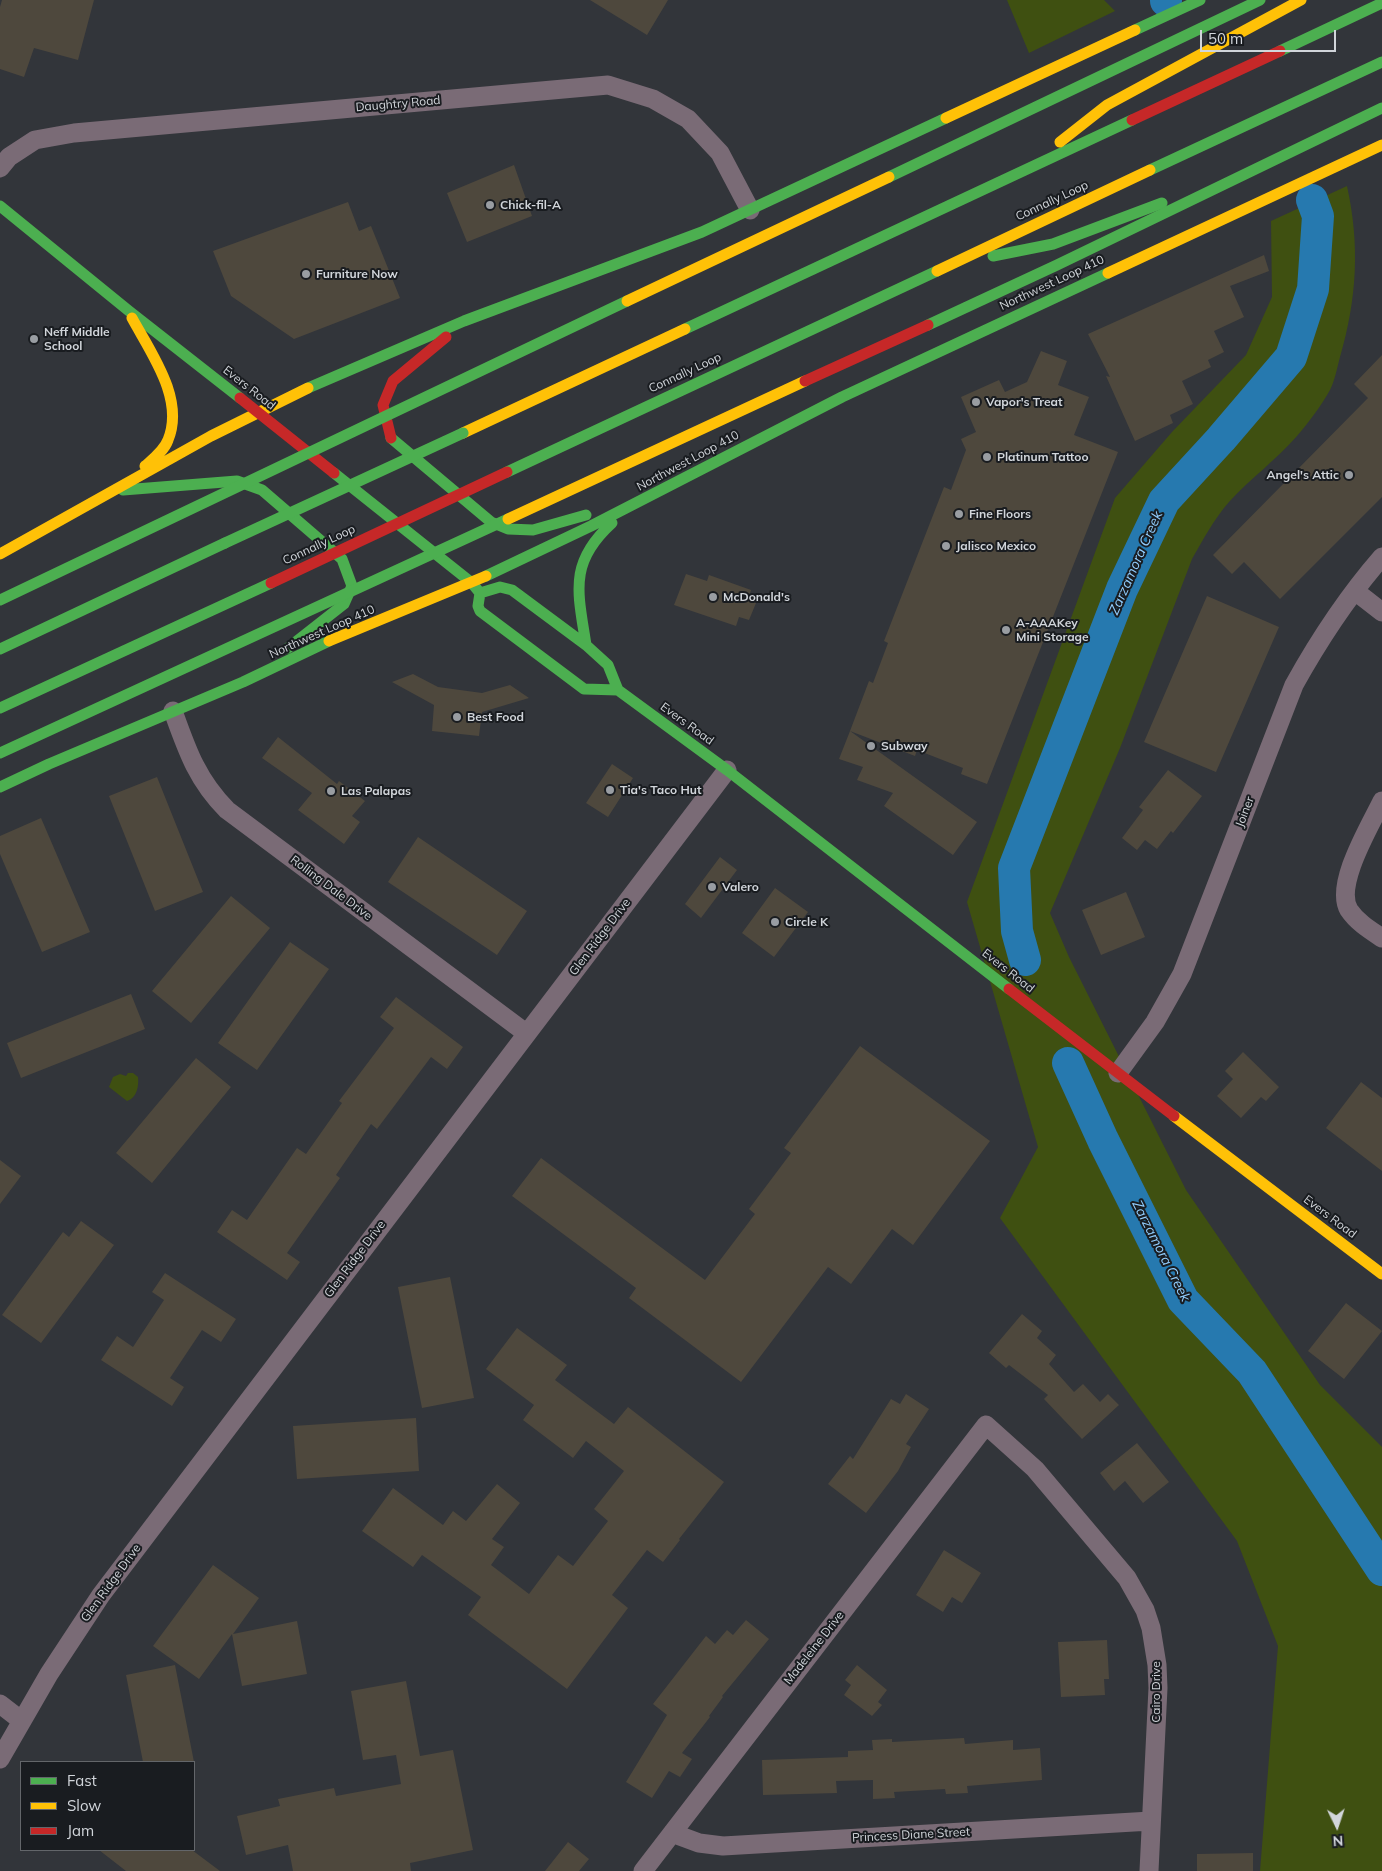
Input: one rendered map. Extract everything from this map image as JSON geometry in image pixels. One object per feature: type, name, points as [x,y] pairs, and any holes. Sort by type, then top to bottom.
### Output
[{"type":"main road","points":[[0,554],[258,412],[304,389],[464,321],[641,256],[750,210],[1200,0]]},
{"type":"main road","points":[[0,600],[1260,0]]},
{"type":"main road","points":[[1024,171],[1107,105],[1301,0]]},
{"type":"main road","points":[[1,649],[1382,3]]},
{"type":"main road","name":"Connally Loop","points":[[0,708],[271,583],[1382,62]]},
{"type":"main road","points":[[0,754],[1057,265],[1382,108]]},
{"type":"main road","points":[[948,265],[1053,244],[1382,120]]},
{"type":"main road","name":"Northwest Loop 410","points":[[0,787],[243,682],[330,641],[472,583],[643,500],[850,393],[1382,144]]},
{"type":"main road","name":"Evers Road","points":[[0,206],[128,311],[472,583],[480,593],[478,606],[480,611],[584,689],[618,690],[727,770],[1118,1073],[1382,1274]]},
{"type":"main road","points":[[116,490],[158,454],[169,440],[173,410],[167,386],[128,311]]},
{"type":"main road","points":[[464,321],[393,381],[383,405],[392,440],[491,522],[508,529],[533,530],[643,500]]},
{"type":"main road","points":[[116,490],[237,481],[262,490],[342,559],[352,586],[344,604],[243,682]]},
{"type":"main road","points":[[586,645],[578,594],[580,569],[586,549],[605,528],[643,500]]},
{"type":"main road","points":[[480,593],[500,587],[512,590],[586,645],[608,665],[618,690]]},
{"type":"street","name":"Daughtry Road","points":[[0,168],[9,156],[35,140],[74,133],[608,86],[653,99],[688,119],[720,153],[750,210]]},
{"type":"street","name":"Joiner","points":[[1118,1073],[1155,1022],[1182,974],[1294,685],[1311,654],[1382,557]]},
{"type":"street","points":[[1355,592],[1382,612]]},
{"type":"street","name":"Rolling Dale Drive","points":[[173,711],[186,748],[199,774],[211,794],[227,810],[526,1033]]},
{"type":"street","name":"Glen Ridge Drive","points":[[0,1759],[49,1674],[101,1595],[727,770]]},
{"type":"street","points":[[1382,801],[1348,873],[1344,894],[1349,909],[1361,924],[1382,938]]},
{"type":"street","name":"Cairo Drive","points":[[986,1425],[1035,1470],[1127,1578],[1145,1610],[1151,1628],[1158,1665],[1148,1871]]},
{"type":"street","name":"Madeleine Drive","points":[[643,1871],[986,1425]]},
{"type":"street","points":[[0,1704],[22,1721]]},
{"type":"street","name":"Princess Diane Street","points":[[672,1833],[699,1843],[723,1846],[1151,1821]]},
{"type":"green space","points":[[1007,0],[1104,0],[1115,11],[1029,53]]},
{"type":"green space","points":[[1347,186],[1354,229],[1355,272],[1346,335],[1332,386],[1319,408],[1297,436],[1224,509],[1192,559],[1120,748],[1050,913],[1069,957],[1186,1190],[1320,1385],[1382,1447],[1382,1871],[1260,1871],[1278,1646],[1237,1541],[1000,1218],[1038,1147],[967,902],[1115,498],[1172,432],[1246,355],[1272,297],[1271,221]]},
{"type":"green space","points":[[128,1073],[133,1073],[138,1077],[138,1084],[137,1091],[127,1101],[109,1087],[113,1077],[120,1074],[126,1076]]},
{"type":"building","points":[[2,0],[94,0],[78,60],[34,48],[24,77],[0,69],[0,7]]},
{"type":"building","points":[[590,0],[668,0],[647,35]]},
{"type":"building","points":[[514,165],[532,216],[467,242],[447,193]]},
{"type":"building","name":"Furniture Now","points":[[348,202],[359,231],[371,226],[400,298],[294,339],[231,296],[213,251]]},
{"type":"building","points":[[1264,255],[1269,271],[1230,286],[1244,317],[1214,331],[1224,352],[1208,360],[1211,367],[1182,381],[1193,404],[1170,415],[1173,423],[1135,441],[1106,376],[1110,377],[1088,334]]},
{"type":"building","points":[[1041,351],[1067,361],[1058,385],[1089,397],[1074,435],[1118,452],[987,784],[961,774],[963,768],[917,750],[915,756],[850,731],[869,681],[873,683],[888,643],[884,641],[944,487],[951,490],[966,450],[961,439],[976,432],[961,397],[999,380],[1005,392],[1027,382]]},
{"type":"building","points":[[1382,355],[1382,497],[1280,599],[1244,562],[1232,574],[1213,555],[1368,398],[1354,384]]},
{"type":"building","name":"McDonald's","points":[[686,574],[707,581],[709,575],[751,590],[748,600],[756,603],[749,620],[739,617],[736,626],[674,605]]},
{"type":"building","points":[[1207,596],[1279,627],[1216,772],[1144,742]]},
{"type":"building","points":[[413,674],[438,687],[482,693],[510,685],[529,698],[482,712],[479,736],[432,731],[434,705],[392,682]]},
{"type":"building","points":[[850,731],[977,822],[953,855],[884,806],[893,793],[857,780],[863,767],[839,759]]},
{"type":"building","name":"Las Palapas","points":[[278,737],[337,784],[339,781],[365,801],[352,816],[360,822],[344,844],[298,810],[312,793],[262,758]]},
{"type":"building","name":"Tia's Taco Hut","points":[[612,764],[633,778],[608,817],[586,803]]},
{"type":"building","points":[[1168,770],[1202,796],[1173,833],[1171,831],[1157,849],[1145,840],[1137,850],[1122,838],[1143,810],[1139,807]]},
{"type":"building","points":[[157,777],[203,892],[155,911],[109,796]]},
{"type":"building","points":[[41,818],[90,932],[42,952],[0,854],[0,836]]},
{"type":"building","points":[[418,837],[527,911],[497,955],[388,882]]},
{"type":"building","name":"Valero","points":[[720,857],[737,870],[701,918],[685,904]]},
{"type":"building","name":"Circle K","points":[[775,888],[808,912],[774,957],[742,933]]},
{"type":"building","points":[[1126,892],[1145,937],[1101,955],[1082,910]]},
{"type":"building","points":[[231,896],[270,928],[191,1023],[152,991]]},
{"type":"building","points":[[290,942],[329,969],[257,1070],[218,1043]]},
{"type":"building","points":[[131,994],[145,1029],[21,1078],[7,1043]]},
{"type":"building","points":[[396,997],[463,1047],[447,1069],[431,1057],[377,1129],[371,1124],[336,1175],[340,1178],[287,1253],[300,1262],[287,1280],[217,1232],[232,1210],[247,1220],[297,1148],[306,1154],[342,1103],[339,1101],[394,1028],[380,1017]]},
{"type":"building","points":[[860,1046],[990,1141],[913,1245],[892,1229],[851,1284],[828,1267],[741,1382],[629,1298],[636,1288],[512,1196],[541,1158],[705,1280],[755,1214],[749,1209],[791,1153],[784,1148]]},
{"type":"building","points":[[1243,1052],[1279,1087],[1266,1101],[1261,1097],[1241,1118],[1217,1096],[1233,1079],[1225,1071]]},
{"type":"building","points":[[196,1058],[231,1087],[152,1183],[116,1153]]},
{"type":"building","points":[[1361,1082],[1382,1098],[1382,1171],[1326,1128]]},
{"type":"building","points":[[0,1160],[21,1176],[0,1204]]},
{"type":"building","points":[[81,1221],[114,1245],[41,1343],[2,1315],[63,1232],[69,1237]]},
{"type":"building","points":[[165,1273],[236,1319],[221,1342],[202,1330],[170,1378],[184,1387],[172,1406],[101,1360],[117,1336],[133,1347],[164,1300],[152,1292]]},
{"type":"building","points":[[450,1277],[474,1398],[422,1408],[398,1287]]},
{"type":"building","points":[[1346,1303],[1382,1331],[1344,1379],[1308,1351]]},
{"type":"building","points":[[1022,1314],[1042,1331],[1037,1338],[1056,1355],[1049,1364],[1074,1392],[1083,1384],[1100,1402],[1108,1394],[1119,1405],[1082,1439],[1044,1399],[1048,1395],[1009,1365],[1006,1368],[989,1353]]},
{"type":"building","points":[[517,1328],[567,1365],[555,1380],[614,1424],[628,1407],[724,1482],[663,1562],[647,1550],[612,1595],[628,1608],[567,1689],[468,1615],[481,1597],[422,1555],[413,1567],[362,1531],[393,1488],[443,1525],[453,1511],[466,1521],[497,1484],[520,1503],[492,1539],[504,1547],[491,1565],[529,1594],[558,1555],[573,1566],[608,1521],[594,1509],[624,1471],[586,1441],[573,1458],[523,1420],[534,1405],[486,1369]]},
{"type":"building","points":[[906,1394],[929,1409],[906,1444],[911,1447],[898,1471],[866,1513],[828,1484],[850,1456],[853,1459],[891,1399],[900,1404]]},
{"type":"building","points":[[416,1418],[419,1471],[297,1479],[293,1426]]},
{"type":"building","points":[[1137,1443],[1169,1482],[1143,1503],[1125,1481],[1114,1491],[1100,1473]]},
{"type":"building","points":[[944,1550],[981,1573],[962,1603],[952,1597],[943,1612],[916,1595]]},
{"type":"building","points":[[213,1565],[259,1598],[233,1634],[297,1621],[307,1674],[242,1686],[232,1634],[199,1679],[153,1646]]},
{"type":"building","points":[[746,1620],[769,1639],[722,1696],[710,1717],[682,1753],[692,1759],[680,1777],[669,1771],[652,1798],[626,1782],[667,1715],[653,1704],[706,1636],[715,1644],[727,1630],[733,1635]]},
{"type":"building","points":[[1107,1640],[1109,1679],[1104,1679],[1105,1695],[1061,1697],[1058,1642]]},
{"type":"building","points":[[175,1665],[194,1761],[143,1761],[126,1675]]},
{"type":"building","points":[[857,1665],[887,1690],[878,1702],[882,1705],[872,1716],[844,1695],[851,1685],[845,1680]]},
{"type":"building","points":[[406,1681],[420,1756],[453,1750],[473,1850],[410,1863],[411,1871],[293,1871],[288,1845],[246,1855],[237,1816],[280,1806],[278,1799],[334,1788],[336,1796],[401,1784],[396,1755],[363,1760],[351,1691]]},
{"type":"building","points":[[964,1738],[965,1744],[1013,1740],[1013,1750],[1040,1748],[1042,1780],[967,1786],[968,1793],[946,1794],[945,1789],[894,1792],[895,1798],[873,1799],[873,1780],[836,1781],[837,1793],[763,1795],[762,1760],[848,1757],[848,1751],[873,1750],[872,1740],[892,1739],[892,1742]]},
{"type":"building","points":[[568,1842],[589,1859],[579,1871],[545,1871]]},
{"type":"building","points":[[100,1851],[193,1851],[220,1871],[126,1871]]},
{"type":"building","points":[[1253,1853],[1253,1871],[1197,1871],[1197,1854]]},
{"type":"waterway","name":"Zarzamora Creek","points":[[1025,960],[1017,931],[1014,868],[1122,589],[1164,501],[1221,439],[1291,357],[1313,289],[1318,216],[1312,200]]},
{"type":"waterway","name":"Zarzamora Creek","points":[[1068,1063],[1103,1140],[1183,1300],[1252,1372],[1382,1570]]},
{"type":"traffic: fast","points":[[1135,30],[1200,0]]},
{"type":"traffic: fast","points":[[889,177],[1260,0]]},
{"type":"traffic: fast","points":[[1280,51],[1382,3]]},
{"type":"traffic: fast","points":[[1150,170],[1382,62]]},
{"type":"traffic: fast","points":[[928,325],[1382,108]]},
{"type":"traffic: fast","points":[[308,388],[464,321],[702,232],[946,118]]},
{"type":"traffic: fast","points":[[685,329],[1132,120]]},
{"type":"traffic: fast","points":[[993,256],[1053,244],[1162,203]]},
{"type":"traffic: fast","points":[[0,206],[240,398]]},
{"type":"traffic: fast","points":[[507,472],[937,271]]},
{"type":"traffic: fast","points":[[486,576],[591,526],[842,397],[1108,273]]},
{"type":"traffic: fast","points":[[0,600],[627,301]]},
{"type":"traffic: fast","points":[[225,543],[463,433]]},
{"type":"traffic: fast","points":[[391,438],[491,522],[508,529],[533,530],[586,515]]},
{"type":"traffic: fast","points":[[334,473],[472,583],[480,593],[478,606],[480,611],[584,689],[618,690]]},
{"type":"traffic: fast","points":[[123,490],[237,481],[262,490],[342,559],[352,586],[344,604],[288,648]]},
{"type":"traffic: fast","points":[[0,753],[508,519]]},
{"type":"traffic: fast","points":[[586,645],[579,594],[582,565],[588,551],[612,523]]},
{"type":"traffic: fast","points":[[0,649],[225,543]]},
{"type":"traffic: fast","points":[[0,708],[271,583]]},
{"type":"traffic: fast","points":[[480,593],[500,587],[512,590],[586,645],[608,665],[618,690],[727,770],[1009,989]]},
{"type":"traffic: fast","points":[[0,787],[49,764],[243,682],[329,641]]},
{"type":"traffic: slow","points":[[1060,142],[1107,105],[1301,0]]},
{"type":"traffic: slow","points":[[946,118],[1135,30]]},
{"type":"traffic: slow","points":[[1108,273],[1382,145]]},
{"type":"traffic: slow","points":[[937,271],[1150,170]]},
{"type":"traffic: slow","points":[[627,301],[889,177]]},
{"type":"traffic: slow","points":[[132,318],[164,377],[172,409],[172,424],[168,440],[164,448],[145,466]]},
{"type":"traffic: slow","points":[[463,433],[685,329]]},
{"type":"traffic: slow","points":[[508,519],[805,381]]},
{"type":"traffic: slow","points":[[0,554],[211,436],[308,388]]},
{"type":"traffic: slow","points":[[329,641],[486,576]]},
{"type":"traffic: slow","points":[[1174,1116],[1382,1274]]},
{"type":"traffic: jam","points":[[1132,120],[1280,51]]},
{"type":"traffic: jam","points":[[805,381],[928,325]]},
{"type":"traffic: jam","points":[[391,438],[383,405],[393,381],[446,337]]},
{"type":"traffic: jam","points":[[240,398],[334,473]]},
{"type":"traffic: jam","points":[[271,583],[507,472]]},
{"type":"traffic: jam","points":[[1009,989],[1174,1116]]},
{"type":"place","name":"Chick-fil-A","points":[[490,205]]},
{"type":"place","name":"Furniture Now","points":[[306,274]]},
{"type":"place","name":"Neff Middle School","points":[[34,339]]},
{"type":"place","name":"Vapor's Treat","points":[[976,402]]},
{"type":"place","name":"Platinum Tattoo","points":[[987,457]]},
{"type":"place","name":"Angel's Attic","points":[[1349,475]]},
{"type":"place","name":"Fine Floors","points":[[959,514]]},
{"type":"place","name":"Jalisco Mexico","points":[[946,546]]},
{"type":"place","name":"McDonald's","points":[[713,597]]},
{"type":"place","name":"A-AAAKey Mini Storage","points":[[1006,630]]},
{"type":"place","name":"Best Food","points":[[457,717]]},
{"type":"place","name":"Subway","points":[[871,746]]},
{"type":"place","name":"Tia's Taco Hut","points":[[610,790]]},
{"type":"place","name":"Las Palapas","points":[[331,791]]},
{"type":"place","name":"Valero","points":[[712,887]]},
{"type":"place","name":"Circle K","points":[[775,922]]}]
